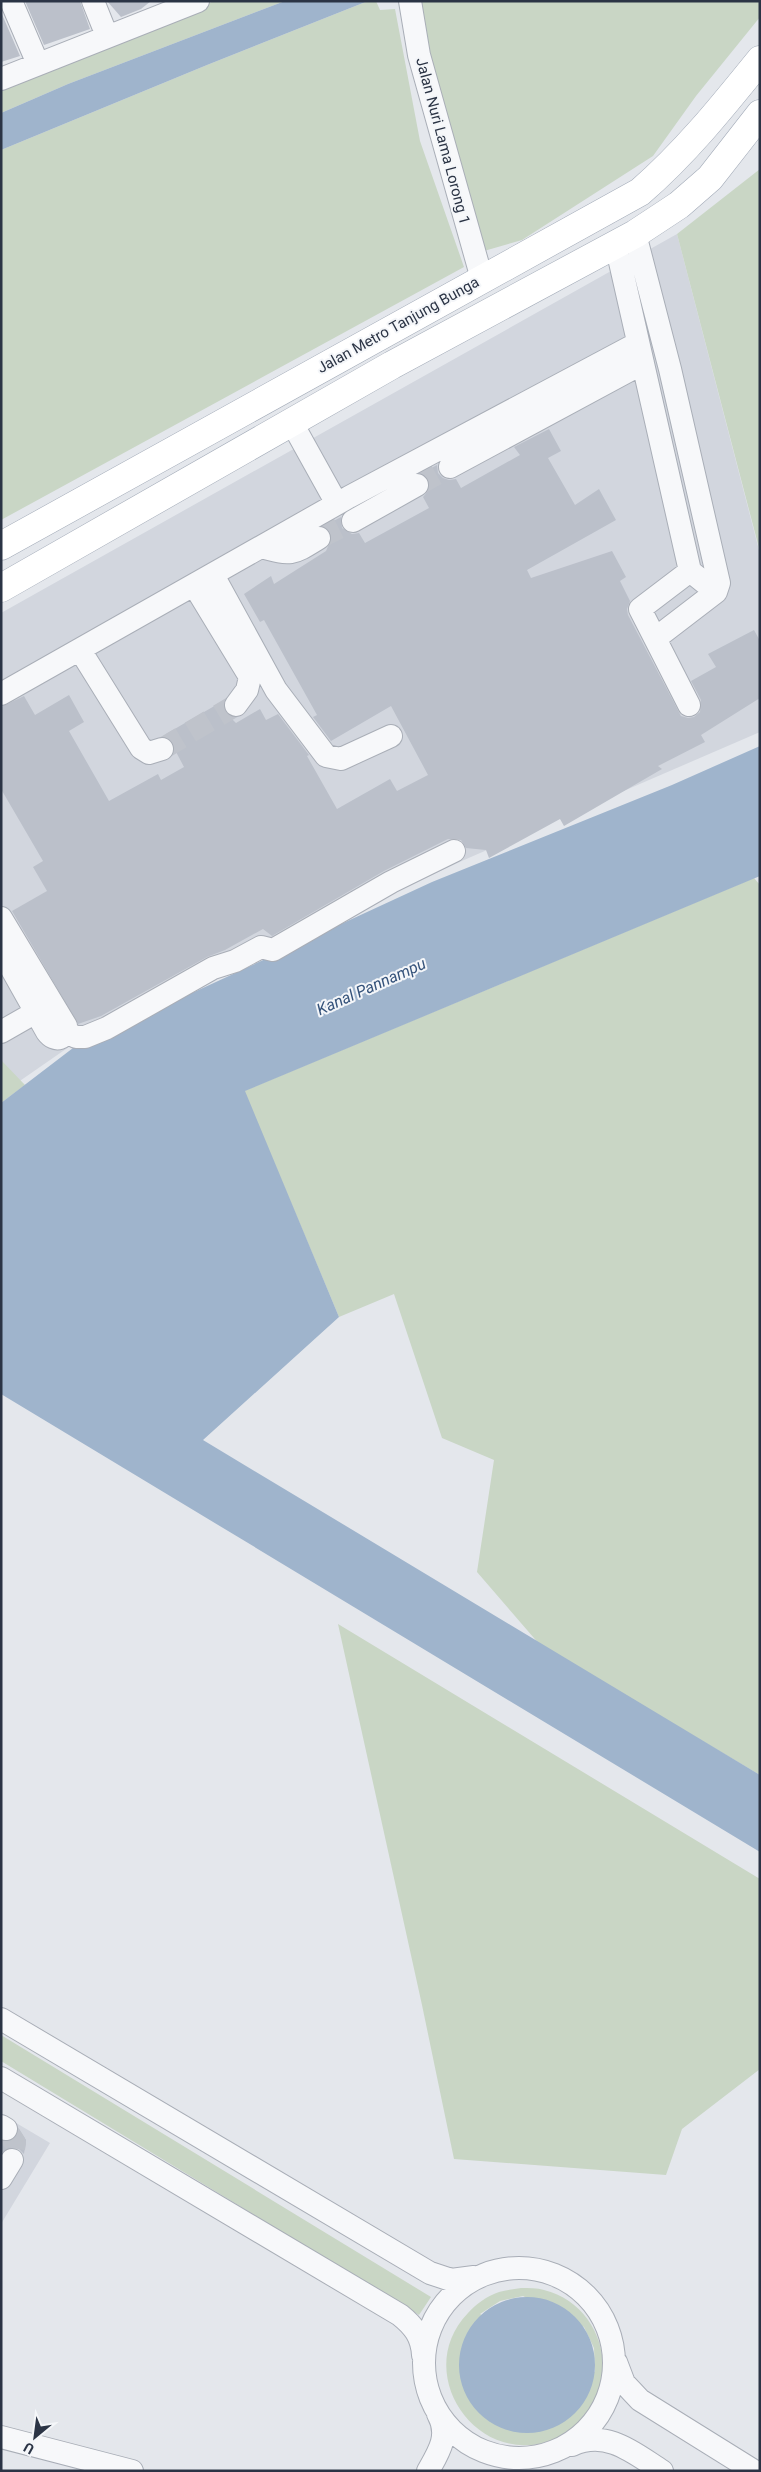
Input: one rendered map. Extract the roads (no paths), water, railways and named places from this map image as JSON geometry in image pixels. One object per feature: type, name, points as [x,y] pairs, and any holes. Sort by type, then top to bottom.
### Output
[{"type":"main road","name":"Jalan Metro Tanjung Bunga","points":[[1,546],[640,192],[671,165],[706,128],[760,60]]},
{"type":"main road","points":[[1,588],[392,365],[625,240],[680,205],[710,178],[760,114]]},
{"type":"main road","points":[[280,390],[298,420]]},
{"type":"street","points":[[11,1],[38,64]]},
{"type":"street","points":[[94,1],[103,26]]},
{"type":"street","points":[[1,79],[198,1]]},
{"type":"street","name":"Jalan Nuri Lama Lorong 1","points":[[410,1],[419,55],[482,279]]},
{"type":"street","points":[[625,240],[620,262],[690,571],[716,592]]},
{"type":"street","points":[[625,240],[719,583],[716,592],[656,638]]},
{"type":"street","points":[[450,467],[641,353]]},
{"type":"street","points":[[1,694],[343,501],[641,353]]},
{"type":"street","points":[[298,420],[343,501]]},
{"type":"street","points":[[353,521],[417,485]]},
{"type":"street","points":[[262,547],[279,552],[294,553],[319,538]]},
{"type":"street","points":[[690,571],[640,609],[690,705]]},
{"type":"street","points":[[204,580],[250,677],[247,690],[236,705]]},
{"type":"street","points":[[204,580],[276,690],[326,756],[341,759],[392,736]]},
{"type":"street","points":[[80,650],[141,748],[149,753],[162,749]]},
{"type":"street","points":[[66,1032],[76,1037],[85,1037],[107,1028],[212,968],[235,961],[261,947],[273,950],[391,882],[454,851]]},
{"type":"street","points":[[1,918],[66,1026],[66,1032],[58,1039],[51,1038],[36,1012],[9,982],[1,950]]},
{"type":"street","points":[[1,1032],[36,1012]]},
{"type":"street","points":[[1,2019],[430,2273],[451,2280],[467,2279],[518,2268],[552,2274],[582,2291],[603,2318],[624,2383],[640,2400],[754,2471]]},
{"type":"street","points":[[1,2078],[400,2315],[416,2330],[422,2345],[423,2366],[432,2403],[440,2417],[444,2438],[441,2449],[428,2471]]},
{"type":"street","points":[[423,2366],[427,2333],[438,2311],[454,2292],[484,2274]]},
{"type":"street","points":[[561,2450],[590,2429],[604,2408],[613,2385],[614,2351]]},
{"type":"street","points":[[432,2403],[452,2432],[492,2455],[527,2459]]},
{"type":"street","points":[[1,2438],[132,2471]]},
{"type":"street","points":[[485,2471],[499,2464],[561,2450],[576,2443],[602,2439],[615,2442],[662,2471]]},
{"type":"water","points":[[285,1],[368,1],[1,150],[1,113],[68,84]]},
{"type":"water","name":"Kanal Pannampu","points":[[760,746],[760,876],[245,1091],[339,1317],[203,1440],[760,1775],[760,1852],[1,1394],[1,1103],[73,1048],[432,882],[672,785]]},
{"type":"water","points":[[527,2297],[553,2302],[565,2308],[575,2317],[584,2327],[590,2339],[595,2365],[590,2391],[584,2403],[575,2413],[565,2422],[553,2428],[527,2433],[501,2428],[489,2422],[479,2413],[470,2403],[464,2391],[459,2365],[464,2339],[470,2327],[479,2317],[489,2308],[501,2302]]},
{"type":"tunnel","points":[[417,485],[450,467]]},
{"type":"tunnel","points":[[319,538],[353,521]]},
{"type":"tunnel","points":[[162,749],[236,705]]},
{"type":"tunnel","points":[[6,2129],[15,2143],[12,2160]]}]
